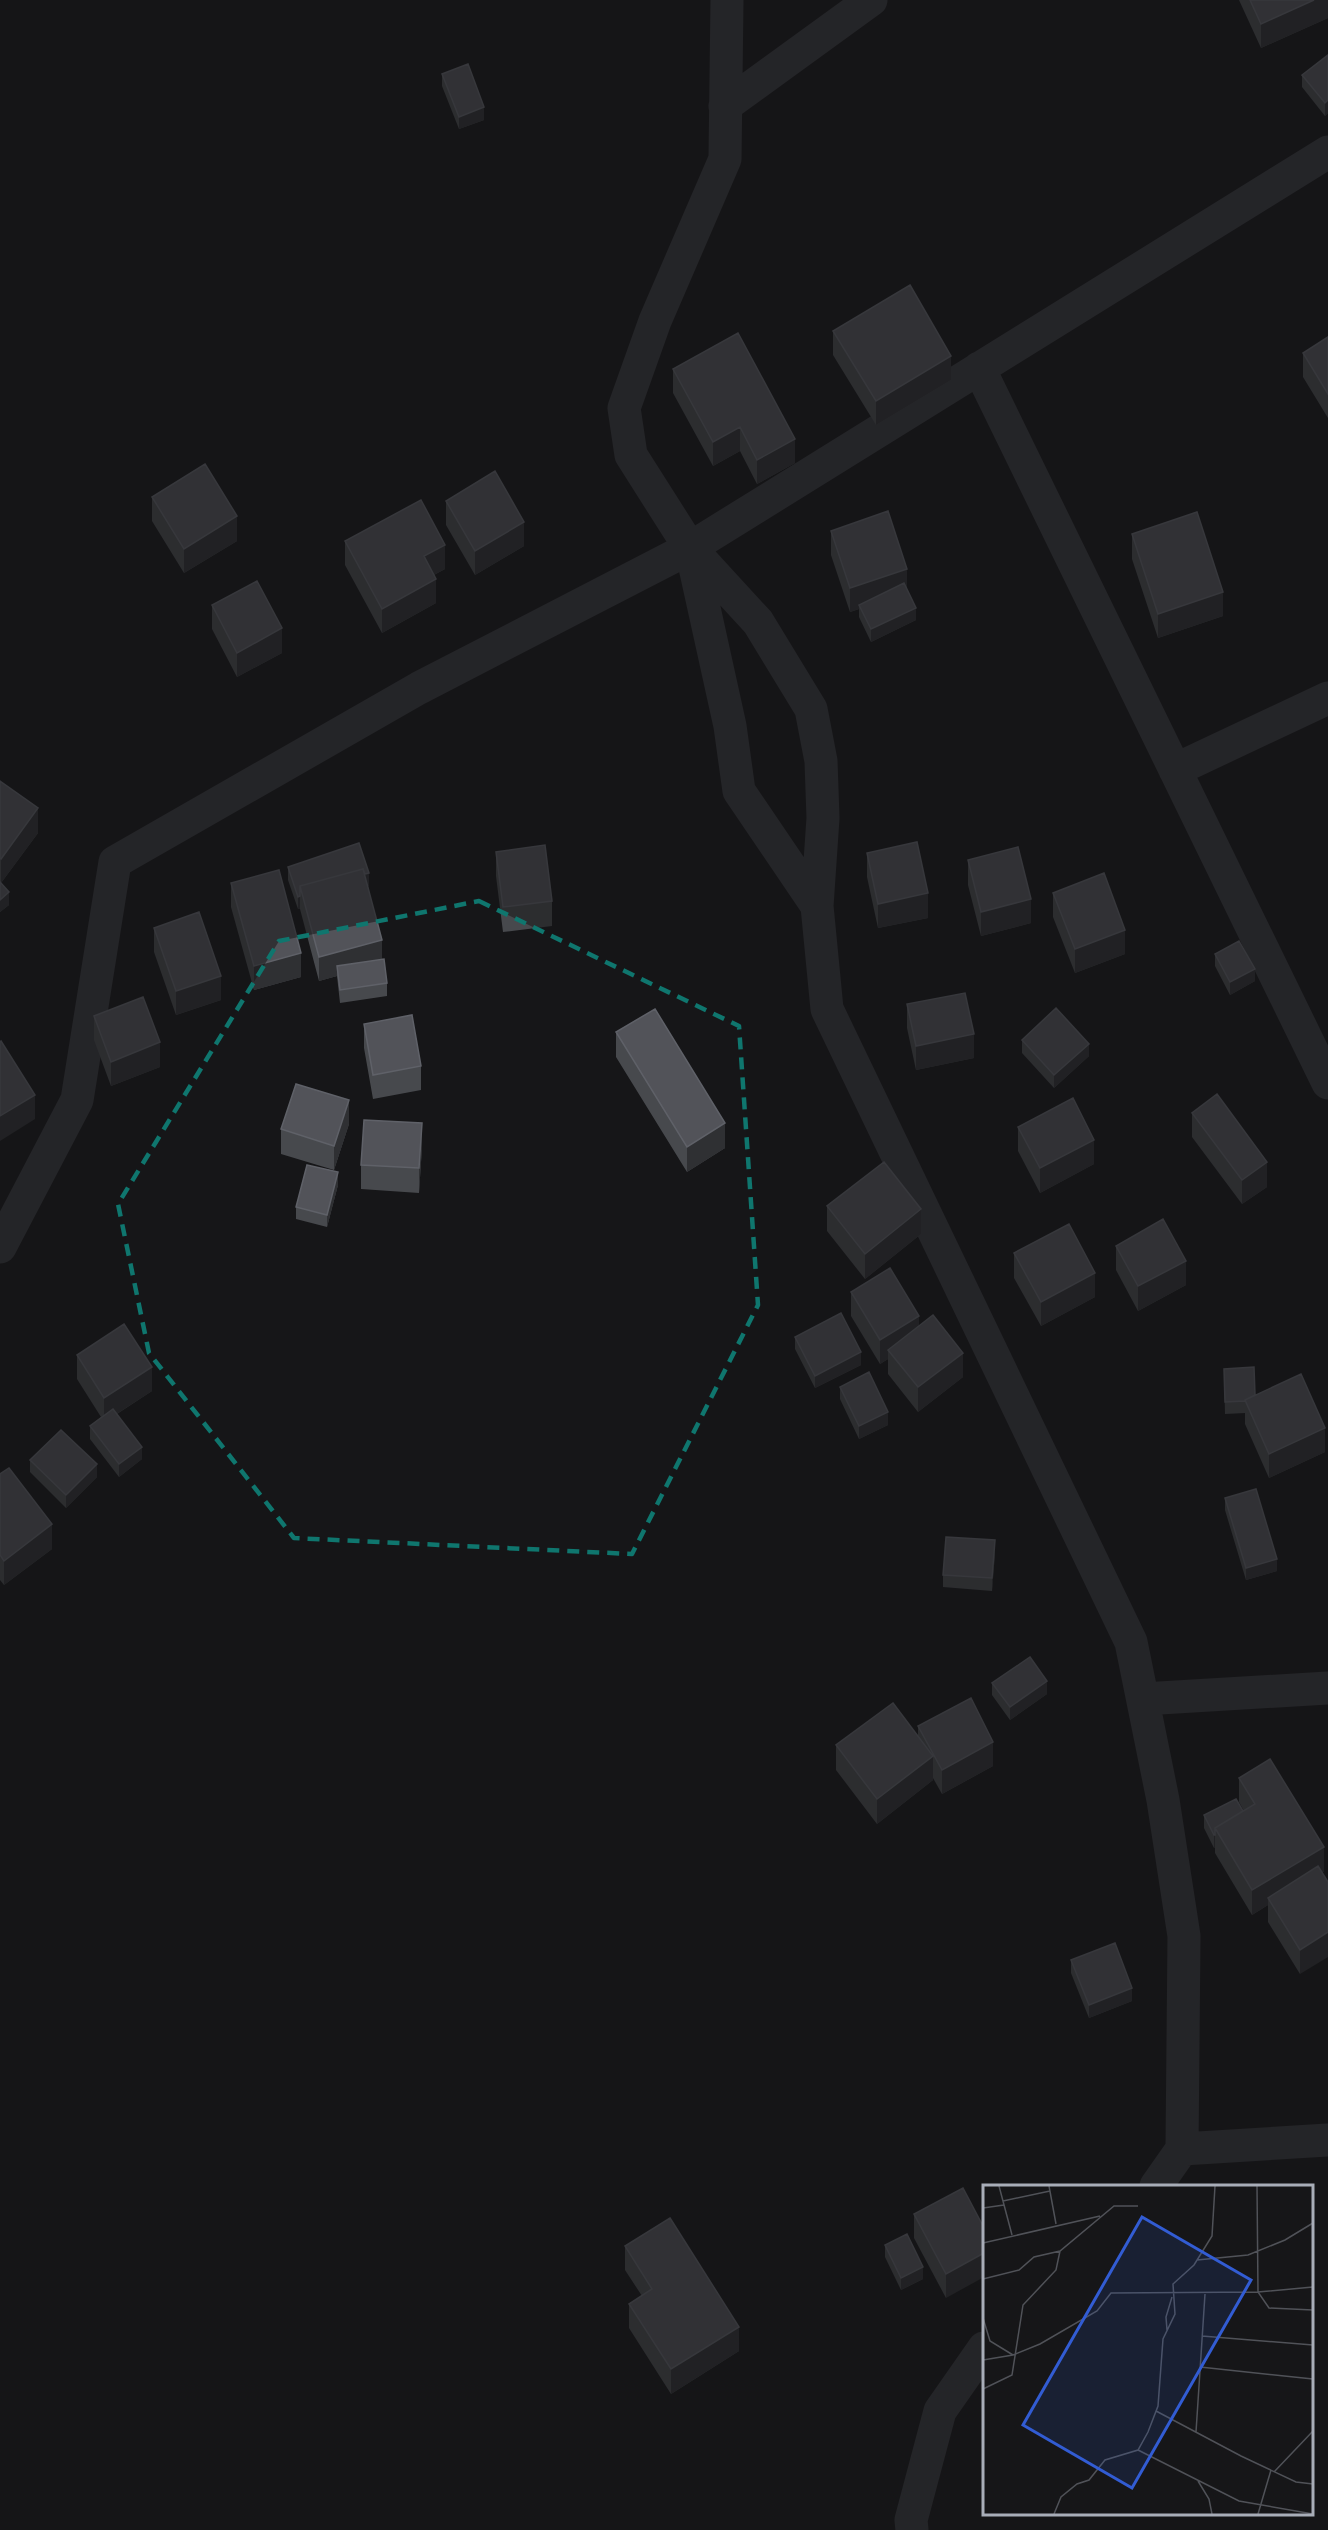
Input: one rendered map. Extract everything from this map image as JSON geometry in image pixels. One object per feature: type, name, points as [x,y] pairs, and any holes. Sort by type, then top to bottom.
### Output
[{"type":"street","points":[[727,0],[725,159],[655,321],[624,408],[631,454],[690,548],[758,622],[811,709],[821,762],[823,818],[817,906],[827,1009],[1131,1642],[1163,1800],[1184,1936],[1182,2149],[1157,2185]]},
{"type":"street","points":[[725,106],[871,0]]},
{"type":"street","points":[[0,1247],[77,1100],[115,862],[419,688],[690,548],[1328,152]]},
{"type":"street","points":[[980,368],[1175,770],[1325,1070]]},
{"type":"street","points":[[690,548],[730,726],[739,790],[817,906]]},
{"type":"street","points":[[1175,770],[1328,698]]},
{"type":"street","points":[[1143,1699],[1328,1688]]},
{"type":"street","points":[[1182,2149],[1328,2140]]},
{"type":"street","points":[[912,2530],[911,2520],[940,2411],[983,2349]]},
{"type":"highlighted area","points":[[479,901],[739,1026],[758,1305],[632,1554],[294,1538],[149,1353],[118,1204],[279,941]]},
{"type":"building","points":[[1250,0],[1314,0],[1261,24]]},
{"type":"building","points":[[1328,55],[1328,100],[1325,103],[1302,75]]},
{"type":"building","points":[[468,64],[484,107],[459,117],[442,74]]},
{"type":"building","points":[[910,285],[951,356],[876,401],[833,331]]},
{"type":"building","points":[[738,333],[795,439],[757,460],[740,427],[713,442],[673,369]]},
{"type":"building","points":[[1328,337],[1328,394],[1303,353]]},
{"type":"building","points":[[205,464],[237,516],[184,549],[152,497]]},
{"type":"building","points":[[495,471],[524,522],[475,551],[446,501]]},
{"type":"building","points":[[421,500],[445,545],[424,556],[436,579],[382,609],[345,541]]},
{"type":"building","points":[[888,511],[907,569],[850,588],[831,531]]},
{"type":"building","points":[[1197,512],[1223,592],[1158,614],[1132,534]]},
{"type":"building","points":[[257,581],[282,628],[237,653],[212,605]]},
{"type":"building","points":[[904,583],[916,608],[871,629],[859,605]]},
{"type":"building","points":[[0,781],[38,808],[1,859],[0,858]]},
{"type":"building","points":[[917,842],[928,893],[878,904],[867,853]]},
{"type":"building","points":[[359,843],[369,873],[365,874],[363,869],[300,886],[298,897],[288,867]]},
{"type":"building","points":[[545,845],[552,901],[503,907],[496,852]]},
{"type":"building","points":[[1018,847],[1031,899],[981,912],[968,860]]},
{"type":"building","points":[[363,869],[382,940],[319,957],[300,886]]},
{"type":"building","points":[[279,870],[301,953],[254,966],[231,883]]},
{"type":"building","points":[[1104,873],[1125,930],[1075,949],[1053,893]]},
{"type":"building","points":[[0,882],[9,892],[0,900]]},
{"type":"building","points":[[199,912],[221,976],[176,991],[154,928]]},
{"type":"building","points":[[1239,941],[1255,969],[1230,982],[1215,954]]},
{"type":"building","points":[[384,959],[387,983],[340,990],[337,966]]},
{"type":"building","points":[[965,993],[974,1034],[916,1046],[907,1004]]},
{"type":"building","points":[[143,997],[160,1042],[111,1062],[94,1016]]},
{"type":"building","points":[[1056,1008],[1089,1044],[1054,1075],[1022,1040]]},
{"type":"building","points":[[655,1009],[725,1123],[687,1147],[616,1032]]},
{"type":"building","points":[[412,1015],[421,1066],[373,1075],[364,1024]]},
{"type":"building","points":[[0,1042],[35,1095],[0,1116]]},
{"type":"building","points":[[296,1084],[349,1100],[334,1146],[281,1129]]},
{"type":"building","points":[[1217,1094],[1267,1162],[1242,1180],[1192,1113]]},
{"type":"building","points":[[1073,1098],[1094,1140],[1040,1168],[1018,1127]]},
{"type":"building","points":[[364,1120],[422,1123],[419,1168],[361,1165]]},
{"type":"building","points":[[884,1162],[921,1209],[865,1254],[827,1206]]},
{"type":"building","points":[[307,1165],[338,1172],[327,1215],[296,1207]]},
{"type":"building","points":[[1163,1219],[1186,1261],[1138,1286],[1116,1246]]},
{"type":"building","points":[[1069,1224],[1095,1273],[1041,1302],[1014,1253]]},
{"type":"building","points":[[890,1268],[919,1316],[880,1340],[851,1292]]},
{"type":"building","points":[[841,1313],[861,1352],[815,1376],[795,1337]]},
{"type":"building","points":[[933,1315],[963,1353],[918,1387],[888,1350]]},
{"type":"building","points":[[124,1324],[152,1367],[104,1398],[77,1355]]},
{"type":"building","points":[[1254,1367],[1255,1395],[1245,1401],[1225,1402],[1224,1369]]},
{"type":"building","points":[[869,1372],[888,1412],[859,1426],[840,1387]]},
{"type":"building","points":[[1301,1374],[1325,1428],[1269,1454],[1245,1400]]},
{"type":"building","points":[[113,1409],[142,1447],[119,1464],[90,1426]]},
{"type":"building","points":[[61,1430],[97,1464],[66,1495],[30,1460]]},
{"type":"building","points":[[9,1468],[52,1524],[4,1561],[0,1555],[0,1474]]},
{"type":"building","points":[[1256,1489],[1277,1559],[1246,1568],[1225,1498]]},
{"type":"building","points":[[946,1537],[995,1540],[992,1578],[943,1575]]},
{"type":"building","points":[[1030,1657],[1047,1681],[1010,1707],[992,1683]]},
{"type":"building","points":[[971,1698],[993,1742],[942,1770],[918,1726]]},
{"type":"building","points":[[893,1703],[933,1756],[877,1799],[836,1745]]},
{"type":"building","points":[[1270,1759],[1324,1847],[1252,1890],[1215,1828],[1255,1804],[1239,1778]]},
{"type":"building","points":[[1236,1799],[1243,1811],[1215,1828],[1214,1835],[1204,1815]]},
{"type":"building","points":[[1318,1866],[1328,1882],[1328,1932],[1300,1950],[1268,1898]]},
{"type":"building","points":[[1115,1943],[1132,1988],[1089,2005],[1071,1960]]},
{"type":"building","points":[[963,2188],[983,2226],[983,2254],[946,2274],[914,2214]]},
{"type":"building","points":[[670,2218],[739,2327],[671,2369],[629,2304],[652,2289],[625,2246]]},
{"type":"building","points":[[907,2234],[923,2267],[901,2278],[885,2245]]}]
